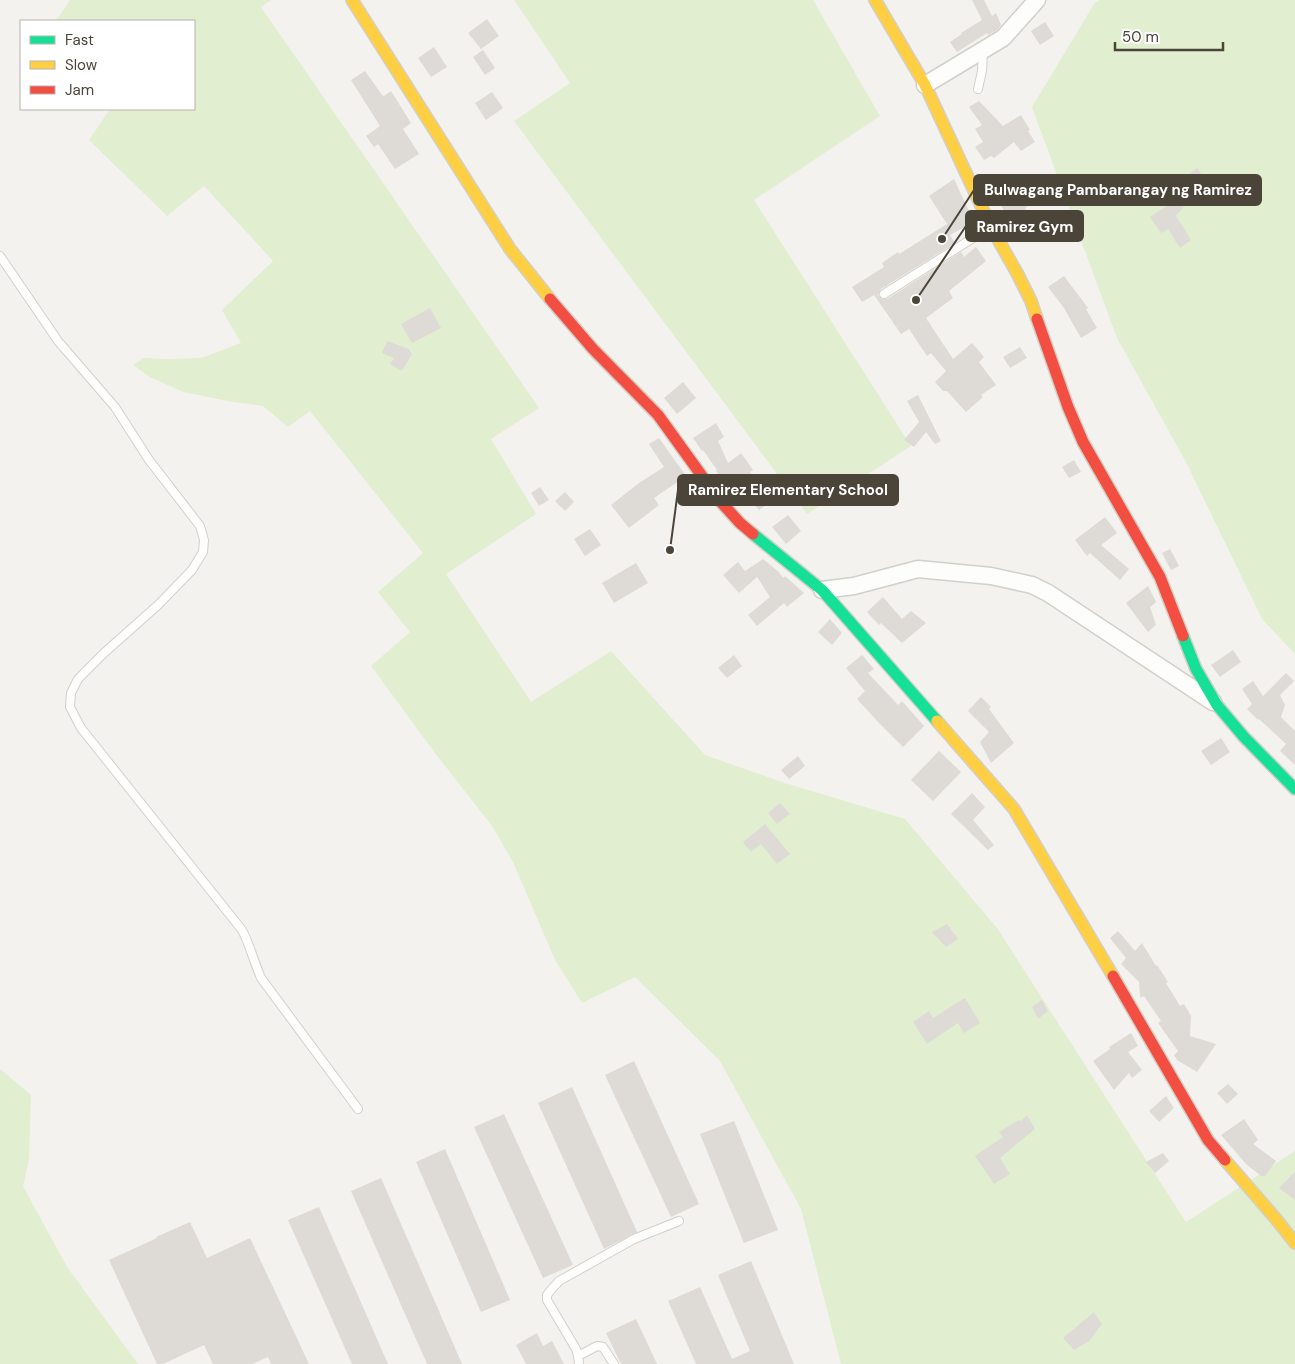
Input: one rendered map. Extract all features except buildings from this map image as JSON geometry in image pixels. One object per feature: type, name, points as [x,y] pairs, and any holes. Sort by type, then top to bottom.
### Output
[{"type":"street","points":[[352,0],[505,241],[528,272],[593,349],[658,415],[720,501],[740,523],[822,590],[1014,809],[1106,962],[1208,1140],[1295,1243]]},
{"type":"street","points":[[875,0],[925,85],[990,227],[1031,301],[1068,407],[1083,442],[1160,577],[1196,669],[1217,705],[1244,737],[1295,789]]},
{"type":"street","points":[[925,85],[1003,38],[1038,0]]},
{"type":"street","points":[[822,590],[854,586],[918,568],[991,576],[1032,585],[1048,593],[1217,705]]},
{"type":"lane","points":[[978,89],[982,71],[983,49]]},
{"type":"lane","points":[[884,294],[990,227]]},
{"type":"lane","points":[[0,256],[58,341],[116,407],[149,460],[200,526],[204,540],[203,552],[192,570],[158,605],[78,678],[71,693],[70,707],[81,728],[242,930],[261,978],[358,1109]]},
{"type":"lane","points":[[614,1364],[603,1347],[597,1346],[579,1360],[547,1300],[547,1295],[559,1281],[585,1265],[634,1240],[679,1222]]},
{"type":"green space","points":[[70,0],[271,0],[261,7],[539,408],[491,439],[536,514],[446,574],[531,702],[611,651],[705,755],[785,783],[905,819],[997,928],[1186,1222],[1295,1151],[1295,1364],[841,1364],[801,1209],[720,1061],[635,977],[582,1003],[555,960],[513,862],[492,826],[371,666],[410,632],[378,592],[423,553],[310,411],[288,427],[263,406],[183,392],[150,377],[133,365],[144,358],[201,358],[241,343],[222,310],[273,261],[204,186],[167,216],[89,140],[109,110],[195,110],[195,20],[57,20]]},
{"type":"green space","points":[[514,0],[813,0],[880,116],[754,200],[911,446],[807,514],[514,121],[570,83]]},
{"type":"green space","points":[[1099,0],[1295,0],[1295,654],[1262,619],[1186,462],[1117,338],[1032,107],[1094,4]]},
{"type":"green space","points":[[0,1069],[31,1095],[29,1159],[23,1186],[67,1267],[138,1364],[0,1364]]},
{"type":"traffic: fast","points":[[753,534],[822,590],[937,721]]},
{"type":"traffic: fast","points":[[1183,636],[1196,669],[1217,705],[1244,737],[1295,789]]},
{"type":"traffic: slow","points":[[352,0],[510,249],[550,299]]},
{"type":"traffic: slow","points":[[875,0],[925,85],[991,227],[1031,301],[1037,319]]},
{"type":"traffic: slow","points":[[937,721],[1014,809],[1113,976]]},
{"type":"traffic: slow","points":[[1225,1160],[1295,1243]]},
{"type":"traffic: jam","points":[[550,299],[593,349],[658,415],[720,501],[753,534]]},
{"type":"traffic: jam","points":[[1037,319],[1068,407],[1083,442],[1160,577],[1183,636]]},
{"type":"traffic: jam","points":[[1113,976],[1208,1140],[1225,1160]]},
{"type":"place","name":"Bulwagang Pambarangay ng Ramirez","points":[[942,239]]},
{"type":"place","name":"Ramirez Gym","points":[[916,300]]},
{"type":"place","name":"Ramirez Elementary School","points":[[670,550]]}]
